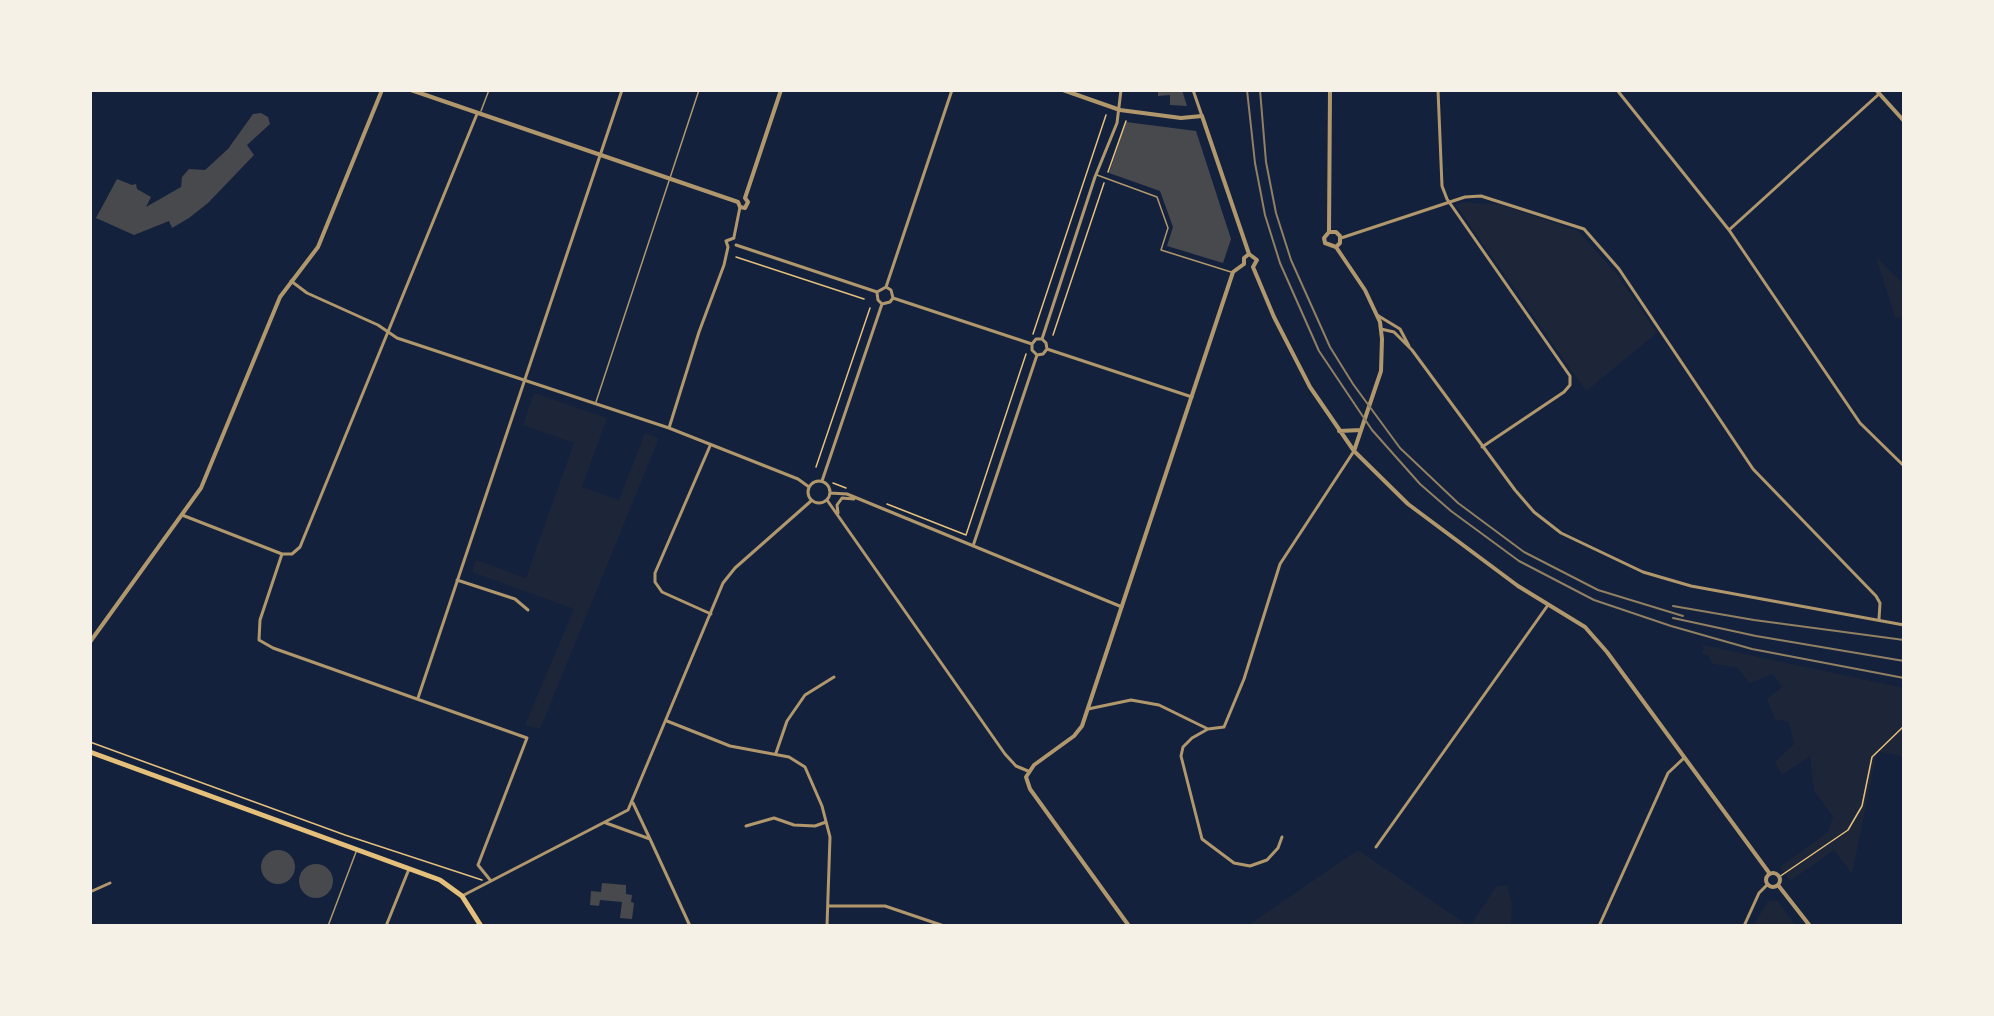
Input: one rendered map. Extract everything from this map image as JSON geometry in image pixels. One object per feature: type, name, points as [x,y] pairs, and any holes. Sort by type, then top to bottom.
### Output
[{"type":"main road","points":[[90,752],[440,880],[462,896],[481,926]]},
{"type":"street","points":[[90,642],[201,488],[280,297],[318,248],[382,90]]},
{"type":"street","points":[[414,90],[738,202],[740,207],[734,238],[736,244]]},
{"type":"street","points":[[418,698],[622,90]]},
{"type":"street","points":[[740,207],[748,205],[745,198],[781,90]]},
{"type":"street","points":[[728,247],[736,244],[877,292],[886,287],[952,90]]},
{"type":"street","points":[[1064,90],[1120,110],[1181,118],[1202,116]]},
{"type":"street","points":[[1042,339],[1120,110],[1121,90]]},
{"type":"street","points":[[1193,90],[1249,254],[1257,260],[1253,267]]},
{"type":"street","points":[[1282,837],[1278,848],[1267,860],[1250,866],[1234,863],[1202,839],[1181,756],[1183,747],[1192,738],[1208,729],[1224,727],[1231,715],[1280,564],[1354,451],[1378,382],[1383,357],[1380,321],[1365,290],[1336,247],[1325,243],[1324,238],[1329,232],[1330,90]]},
{"type":"street","points":[[1438,90],[1442,186],[1448,203],[1570,376],[1570,385],[1564,392],[1482,447]]},
{"type":"street","points":[[1617,90],[1729,230],[1860,423],[1904,466]]},
{"type":"street","points":[[1729,230],[1878,92],[1904,121]]},
{"type":"street","points":[[182,515],[282,554],[292,554],[300,547],[478,114]]},
{"type":"street","points":[[1336,247],[1341,238],[1465,197],[1481,196],[1584,229],[1619,269],[1753,469],[1876,596],[1880,603],[1880,619]]},
{"type":"street","points":[[738,202],[745,198]]},
{"type":"street","points":[[1329,232],[1336,232],[1341,238]]},
{"type":"street","points":[[669,428],[728,247],[727,239],[734,238]]},
{"type":"street","points":[[1244,264],[1244,258],[1249,254]]},
{"type":"street","points":[[1028,771],[1082,726],[1233,273],[1244,264]]},
{"type":"street","points":[[1244,264],[1253,267],[1296,362],[1339,432],[1354,451],[1408,504],[1518,586],[1572,617],[1596,638],[1770,874],[1779,877],[1778,885],[1810,926]]},
{"type":"street","points":[[291,281],[307,293],[397,338],[669,428],[798,479],[809,487]]},
{"type":"street","points":[[886,287],[891,290],[893,298]]},
{"type":"street","points":[[877,292],[878,300],[882,304]]},
{"type":"street","points":[[882,304],[890,302],[893,298]]},
{"type":"street","points":[[893,298],[1032,344]]},
{"type":"street","points":[[822,481],[882,304]]},
{"type":"street","points":[[1377,315],[1400,329],[1412,350],[1482,447],[1534,512],[1552,526],[1601,554],[1643,572],[1745,597],[1904,625]]},
{"type":"street","points":[[1381,330],[1394,332],[1412,350]]},
{"type":"street","points":[[1036,339],[1042,339],[1047,349],[1043,354],[1037,355],[1032,350],[1032,344],[1036,339]]},
{"type":"street","points":[[1047,349],[1192,397]]},
{"type":"street","points":[[972,546],[1037,355]]},
{"type":"street","points":[[1339,432],[1362,429]]},
{"type":"street","points":[[710,446],[655,573],[655,582],[662,592],[711,614]]},
{"type":"street","points":[[822,481],[828,486],[830,493],[827,500],[819,503],[811,501],[807,494],[809,487],[812,483],[822,481]]},
{"type":"street","points":[[830,493],[847,494],[1122,607]]},
{"type":"street","points":[[838,514],[837,505],[843,498],[862,501]]},
{"type":"street","points":[[827,500],[1005,754],[1016,766],[1028,771]]},
{"type":"street","points":[[462,896],[623,815],[633,802],[728,575],[811,501]]},
{"type":"street","points":[[282,554],[260,620],[259,640],[273,648],[527,738],[478,865],[491,881]]},
{"type":"street","points":[[457,580],[515,599],[528,609]]},
{"type":"street","points":[[1376,847],[1549,603]]},
{"type":"street","points":[[776,753],[787,721],[805,695],[834,677]]},
{"type":"street","points":[[1089,709],[1131,700],[1159,705],[1208,729]]},
{"type":"street","points":[[667,722],[730,746],[789,757],[805,767],[830,837],[827,926]]},
{"type":"street","points":[[1599,926],[1668,773],[1685,758]]},
{"type":"street","points":[[1028,771],[1030,789],[1129,926]]},
{"type":"street","points":[[633,802],[690,926]]},
{"type":"street","points":[[746,826],[774,818],[794,825],[815,826],[826,822]]},
{"type":"street","points":[[606,823],[650,839]]},
{"type":"street","points":[[386,926],[410,868]]},
{"type":"street","points":[[1768,884],[1767,877],[1770,874]]},
{"type":"street","points":[[90,892],[110,883]]},
{"type":"street","points":[[1768,884],[1778,885]]},
{"type":"street","points":[[1744,926],[1759,893],[1768,884]]},
{"type":"street","points":[[828,906],[885,906],[944,926]]},
{"type":"lane","points":[[478,114],[489,90]]},
{"type":"lane","points":[[595,405],[672,178],[699,90]]},
{"type":"lane","points":[[1096,175],[1157,196],[1168,228],[1161,250],[1233,273]]},
{"type":"lane","points":[[328,926],[358,849]]},
{"type":"path","points":[[1033,334],[1107,115]]},
{"type":"path","points":[[1053,335],[1126,121]]},
{"type":"path","points":[[736,257],[864,299]]},
{"type":"path","points":[[816,468],[870,308]]},
{"type":"path","points":[[877,500],[966,535],[1026,354]]},
{"type":"path","points":[[833,483],[855,491]]},
{"type":"path","points":[[1779,877],[1848,830],[1862,806],[1872,758],[1904,726]]},
{"type":"path","points":[[90,742],[345,835],[467,877],[480,878],[486,884]]},
{"type":"shaded area","points":[[1464,202],[1501,205],[1578,231],[1616,273],[1657,333],[1586,391],[1456,205]]},
{"type":"shaded area","points":[[1876,257],[1904,284],[1904,319],[1895,317]]},
{"type":"shaded area","points":[[534,393],[607,418],[582,487],[619,500],[645,433],[659,438],[540,729],[525,725],[574,609],[472,572],[476,560],[526,578],[574,443],[523,425]]},
{"type":"shaded area","points":[[1702,645],[1904,688],[1904,757],[1877,751],[1852,874],[1834,850],[1790,881],[1780,867],[1828,832],[1833,817],[1814,791],[1810,756],[1782,775],[1775,762],[1794,744],[1789,722],[1775,719],[1767,699],[1782,687],[1773,674],[1750,683],[1736,667],[1713,664],[1708,655],[1703,654],[1702,650],[1705,650]]},
{"type":"shaded area","points":[[1358,850],[1469,926],[1247,926]]},
{"type":"shaded area","points":[[1507,885],[1512,903],[1511,926],[1470,926],[1496,887]]},
{"type":"shaded area","points":[[1768,901],[1778,901],[1796,926],[1753,926]]},
{"type":"building","points":[[1158,90],[1182,90],[1187,106],[1170,105],[1170,95],[1158,96]]},
{"type":"building","points":[[261,113],[268,117],[270,124],[247,145],[254,155],[208,203],[189,218],[172,228],[169,221],[134,235],[96,218],[117,179],[132,185],[136,184],[137,189],[151,197],[146,207],[181,187],[182,177],[189,169],[205,170],[228,149],[253,114]]},
{"type":"building","points":[[1126,122],[1196,131],[1231,239],[1223,263],[1167,246],[1173,227],[1160,191],[1109,173]]},
{"type":"building","points":[[278,850],[290,855],[295,867],[290,879],[278,884],[266,879],[261,867],[266,855]]},
{"type":"building","points":[[316,864],[328,869],[333,881],[328,893],[316,898],[304,893],[299,881],[304,869]]},
{"type":"building","points":[[602,883],[626,885],[626,894],[632,895],[631,902],[634,903],[632,919],[620,918],[622,902],[600,900],[599,906],[590,905],[591,891],[601,892]]},
{"type":"railway","points":[[1247,90],[1255,163],[1265,215],[1280,263],[1319,351],[1372,430],[1420,484],[1451,511],[1519,561],[1594,600],[1671,626],[1752,649],[1904,678]]},
{"type":"railway","points":[[1260,90],[1266,162],[1276,213],[1291,260],[1330,347],[1353,384],[1400,448],[1458,503],[1524,552],[1598,590],[1683,616]]},
{"type":"railway","points":[[1673,606],[1754,620],[1904,640]]},
{"type":"railway","points":[[1673,618],[1756,636],[1904,661]]}]
